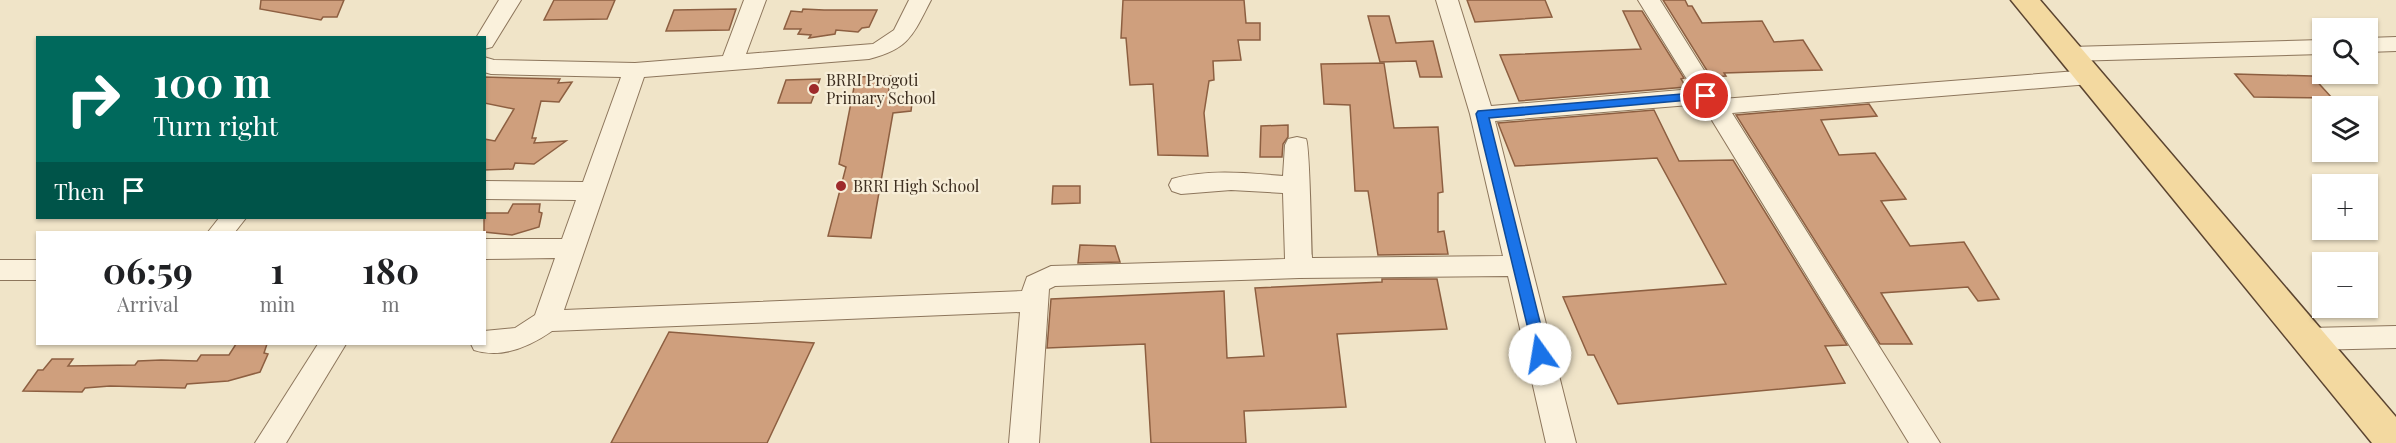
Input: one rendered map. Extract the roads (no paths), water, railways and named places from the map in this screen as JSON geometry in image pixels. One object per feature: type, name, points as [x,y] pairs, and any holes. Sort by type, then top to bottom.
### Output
[{"type":"main road","points":[[2025,0],[2395,443]]},
{"type":"street","points":[[486,39],[510,0]]},
{"type":"street","points":[[732,61],[755,0]]},
{"type":"street","points":[[486,65],[491,67],[635,70],[869,52],[888,48],[899,39],[920,0]]},
{"type":"street","points":[[1447,0],[1482,114],[1562,443]]},
{"type":"street","points":[[1649,0],[1925,443]]},
{"type":"street","points":[[2378,45],[2396,44]]},
{"type":"street","points":[[1482,114],[1710,101],[2080,66],[2312,48]]},
{"type":"street","points":[[546,321],[635,70]]},
{"type":"street","points":[[1297,145],[1295,185],[1299,268]]},
{"type":"street","points":[[1181,184],[1231,181],[1295,185]]},
{"type":"street","points":[[486,190],[592,191]]},
{"type":"street","points":[[221,231],[232,219]]},
{"type":"street","points":[[486,249],[572,248]]},
{"type":"street","points":[[1024,443],[1036,284],[1051,276],[1299,268],[1519,266]]},
{"type":"street","points":[[0,270],[36,270]]},
{"type":"street","points":[[486,342],[521,338],[546,321],[1034,301]]},
{"type":"street","points":[[2309,339],[2396,337]]},
{"type":"street","points":[[270,443],[331,345]]},
{"type":"place","name":"BRRI Progoti Primary School","points":[[814,89]]},
{"type":"place","name":"BRRI High School","points":[[841,186]]}]
